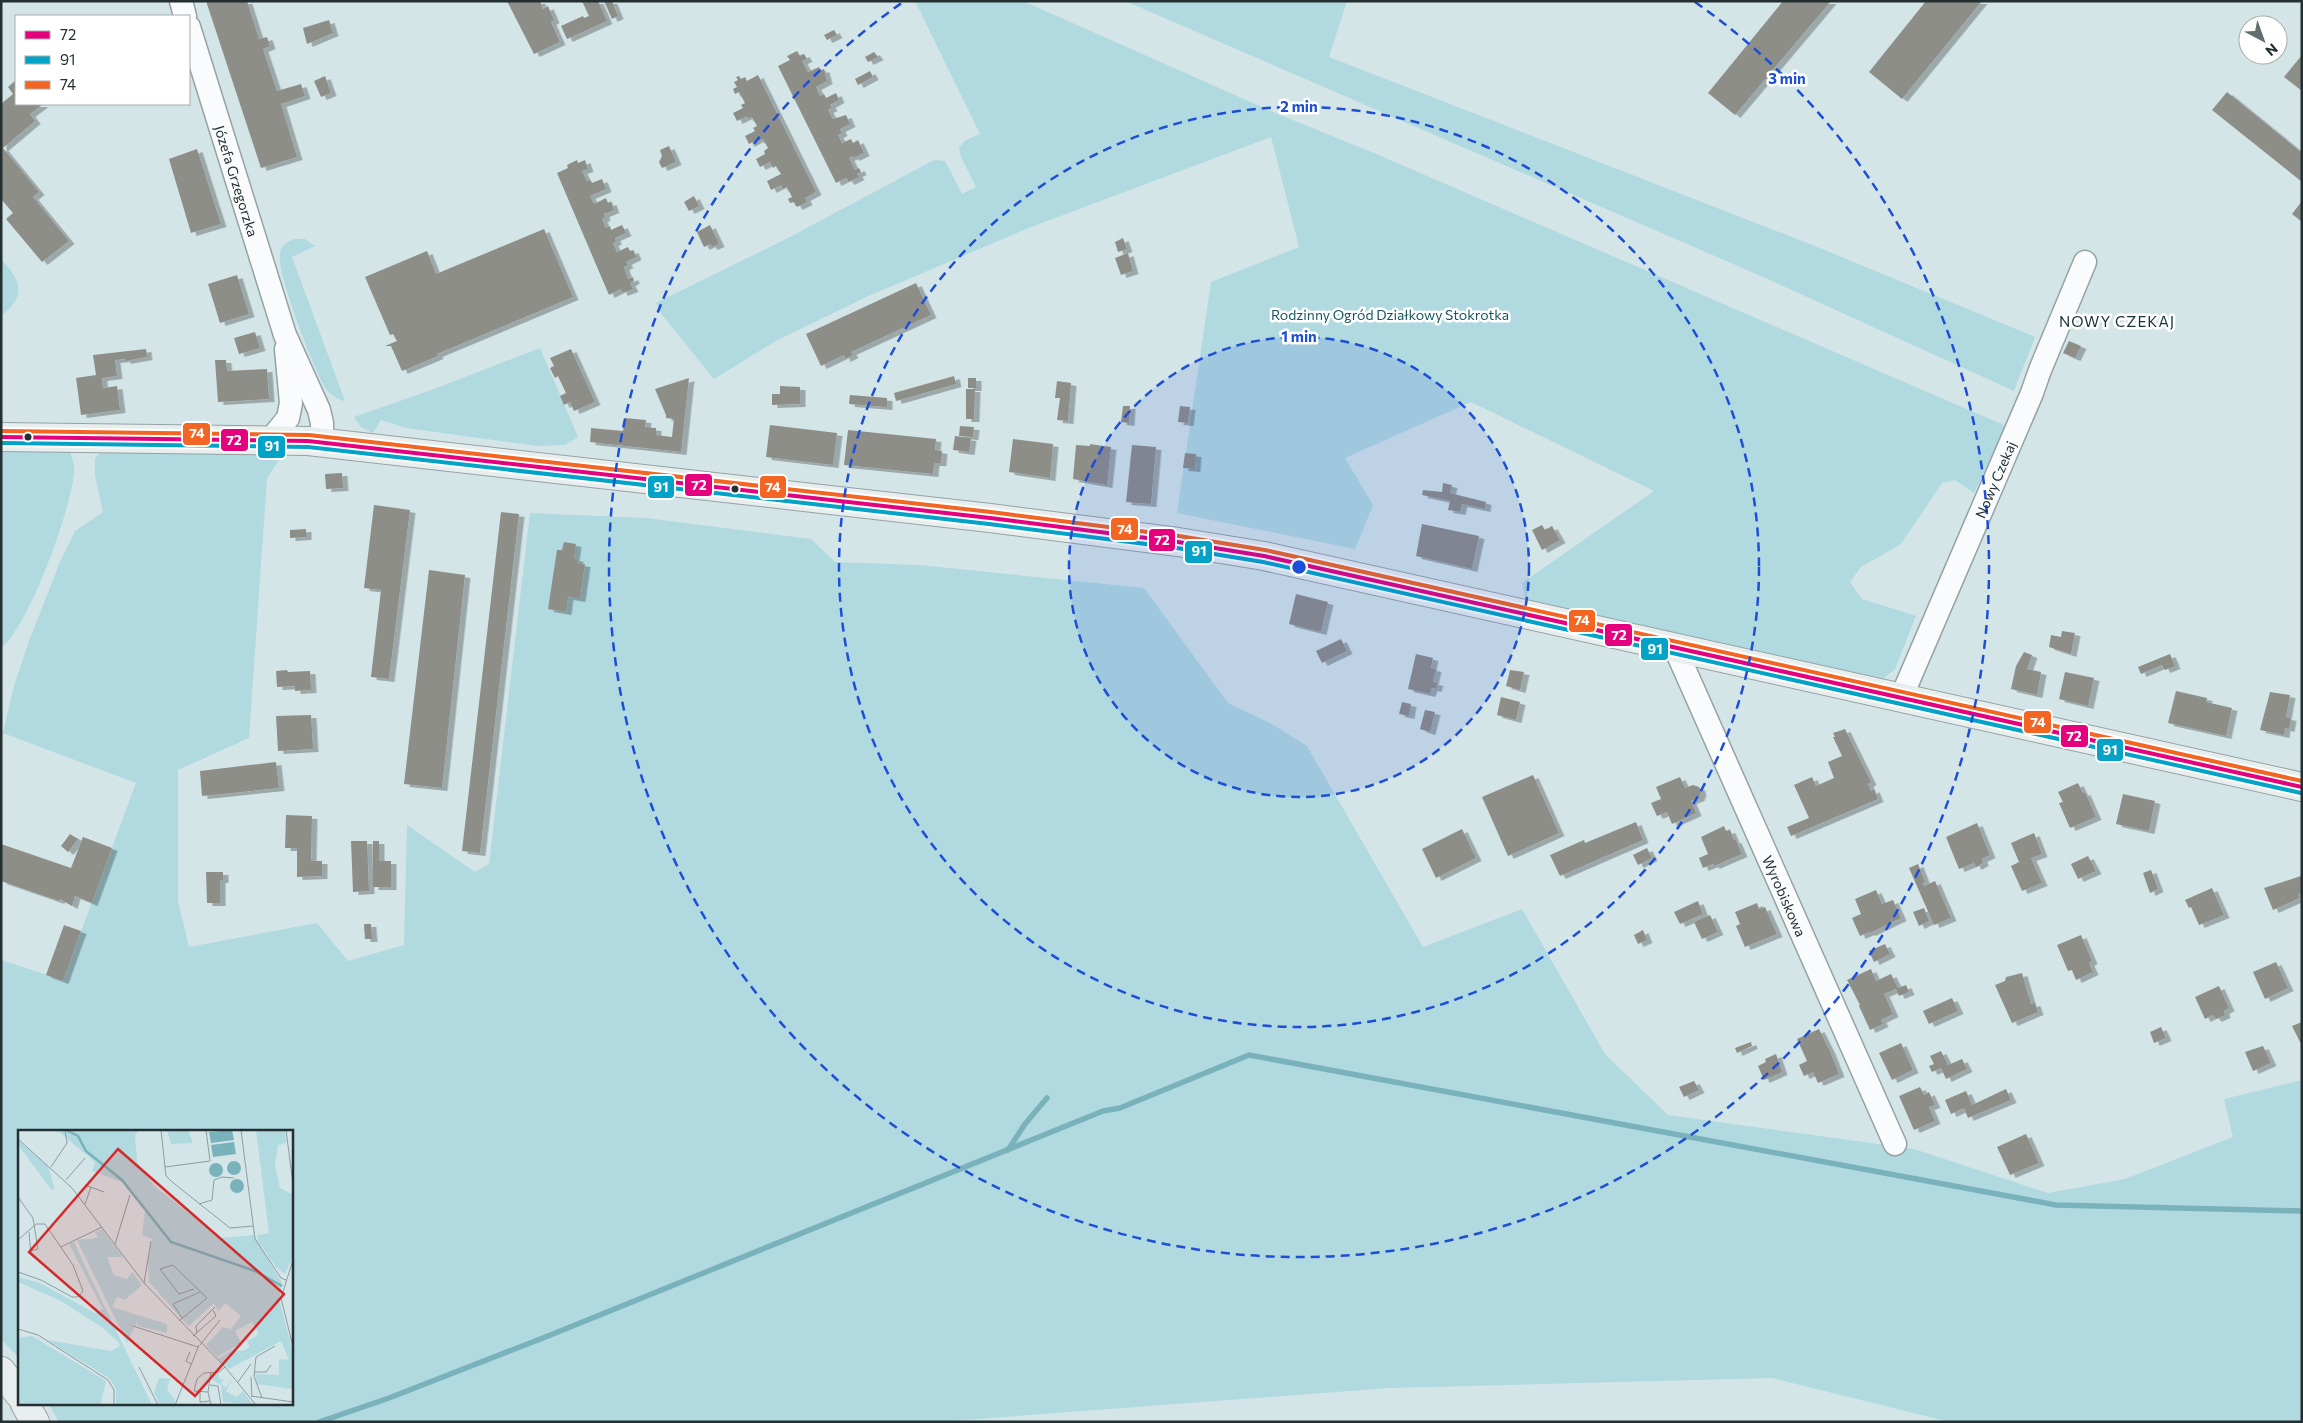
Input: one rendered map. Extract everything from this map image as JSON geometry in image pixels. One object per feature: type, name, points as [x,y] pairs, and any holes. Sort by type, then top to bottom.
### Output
[{"type":"street","points":[[181,1],[186,15]]},
{"type":"street","name":"Józefa Grzegorzka","points":[[190,30],[285,335],[319,410],[322,423],[315,442]]},
{"type":"street","name":"Nowy Czekaj","points":[[1901,698],[2025,411],[2085,262]]},
{"type":"street","name":"Józefa Grzegorzka","points":[[271,439],[288,418],[291,403],[285,335]]},
{"type":"street","name":"Józefa Grzegorzka","points":[[291,403],[315,442]]},
{"type":"street","points":[[1,437],[271,439],[315,442],[810,497],[1178,542],[1264,556],[2302,787]]},
{"type":"street","name":"Wyrobiskowa","points":[[1675,648],[1895,1144]]},
{"type":"street","points":[[1,1371],[18,1393]]},
{"type":"street","points":[[26,1406],[35,1422]]},
{"type":"green space","name":"Rodzinny Ogród Działkowy Stokrotka","points":[[915,1],[1023,1],[1273,112],[1374,153],[2006,426],[1974,493],[1955,480],[1942,483],[1901,544],[1861,567],[1850,582],[1862,599],[1916,616],[1895,669],[1880,681],[1526,602],[1522,583],[1654,491],[1471,402],[1345,458],[1373,505],[1355,549],[1177,513],[1211,282],[1299,247],[1271,137],[1026,229],[864,298],[776,341],[714,379],[662,315],[656,303],[788,238],[934,160],[945,161],[962,194],[976,187],[960,155],[959,147],[966,140],[980,134]]},
{"type":"green space","points":[[1125,1],[1347,1],[1329,57],[1815,246],[2035,337],[2014,391],[1761,276]]},
{"type":"green space","points":[[295,239],[305,239],[315,246],[292,257],[345,401],[335,397],[326,389],[306,344],[290,300],[280,264],[280,254],[285,244]]},
{"type":"green space","points":[[1,259],[17,281],[18,295],[15,302],[1,316]]},
{"type":"green space","points":[[540,348],[578,437],[565,445],[538,446],[406,428],[381,420],[373,433],[361,427],[354,417],[434,389]]},
{"type":"green space","points":[[1,448],[70,451],[74,470],[71,490],[57,539],[36,593],[12,636],[1,648]]},
{"type":"green space","points":[[179,450],[283,454],[267,478],[249,738],[178,770],[178,901],[189,947],[317,923],[348,961],[404,945],[407,825],[475,872],[489,864],[530,513],[646,518],[811,539],[835,562],[919,565],[1144,588],[1228,703],[1272,724],[1307,746],[1423,947],[1522,909],[1605,1054],[1668,1115],[1914,1149],[2048,1193],[2125,1179],[2233,1137],[2224,1099],[2302,1080],[2302,1422],[1950,1422],[1772,1378],[1390,1388],[937,1422],[59,1422],[50,1406],[292,1406],[292,1130],[18,1130],[18,1357],[1,1339],[1,960],[63,980],[136,783],[3,733],[14,686],[29,641],[60,562],[75,531],[103,512],[95,476],[95,458],[101,452]]},
{"type":"building","points":[[206,1],[247,1],[259,39],[267,37],[270,46],[263,49],[277,91],[301,84],[305,96],[281,104],[297,157],[261,168]]},
{"type":"building","points":[[507,1],[540,1],[543,9],[548,6],[554,20],[551,22],[560,42],[534,54]]},
{"type":"building","points":[[582,1],[598,1],[607,21],[567,39],[561,26],[583,16],[584,18],[589,16]]},
{"type":"building","points":[[604,1],[612,1],[618,16],[612,19]]},
{"type":"building","points":[[1783,1],[1831,1],[1735,115],[1708,93]]},
{"type":"building","points":[[1926,1],[1982,1],[1902,99],[1869,72]]},
{"type":"building","points":[[329,20],[333,33],[307,44],[303,28]]},
{"type":"building","points":[[834,30],[837,35],[827,40],[824,35]]},
{"type":"building","points":[[797,51],[800,56],[804,54],[807,59],[802,61],[808,72],[819,67],[821,70],[824,69],[827,81],[816,87],[820,96],[824,94],[826,98],[836,93],[839,100],[830,105],[832,108],[828,110],[833,119],[846,115],[850,124],[840,129],[842,133],[838,135],[842,143],[851,139],[853,143],[858,140],[864,153],[854,158],[853,156],[849,158],[855,170],[859,168],[861,172],[857,174],[859,177],[849,182],[846,178],[836,183],[778,66],[790,60],[787,56]]},
{"type":"building","points":[[874,52],[878,57],[868,62],[865,57]]},
{"type":"building","points":[[2302,55],[2302,91],[2284,77]]},
{"type":"building","points":[[870,71],[873,77],[858,85],[855,79]]},
{"type":"building","points":[[758,75],[816,192],[805,198],[807,202],[797,207],[794,202],[790,203],[788,199],[792,197],[787,187],[783,189],[781,185],[771,190],[767,181],[781,174],[776,166],[773,168],[770,162],[760,167],[756,159],[765,154],[764,151],[768,148],[763,139],[759,141],[758,139],[749,144],[745,136],[755,131],[753,128],[757,126],[752,117],[748,119],[747,116],[737,121],[733,113],[743,108],[741,105],[745,103],[739,92],[735,94],[733,89],[737,87],[734,82],[738,80],[736,77],[739,76],[741,79],[745,77],[747,81]]},
{"type":"building","points":[[325,76],[331,93],[321,97],[314,81]]},
{"type":"building","points":[[15,81],[15,105],[42,105],[30,114],[35,121],[3,148],[39,192],[33,197],[69,241],[42,262],[6,219],[13,213],[1,199],[1,104],[13,94],[8,87]]},
{"type":"building","points":[[2227,92],[2302,153],[2302,182],[2212,110]]},
{"type":"building","points":[[669,146],[676,162],[662,168],[659,162],[662,156],[660,150]]},
{"type":"building","points":[[197,149],[221,224],[191,233],[169,159]]},
{"type":"building","points":[[577,160],[578,163],[585,160],[588,169],[582,171],[587,181],[590,180],[592,183],[602,179],[606,189],[590,196],[594,204],[606,198],[608,203],[611,202],[614,210],[604,214],[605,218],[602,219],[606,228],[610,226],[611,230],[622,225],[626,233],[615,238],[616,242],[613,243],[617,252],[628,247],[630,251],[633,250],[636,257],[626,262],[628,265],[624,267],[628,279],[633,277],[634,281],[630,283],[633,289],[622,293],[621,289],[609,295],[557,173],[568,168],[567,165]]},
{"type":"building","points":[[694,196],[699,206],[689,211],[684,202]]},
{"type":"building","points":[[2302,201],[2302,222],[2292,214]]},
{"type":"building","points":[[710,225],[719,244],[712,247],[710,244],[704,247],[697,232]]},
{"type":"building","points":[[544,229],[573,297],[437,354],[438,356],[402,371],[391,346],[385,346],[397,341],[393,334],[390,335],[365,277],[427,251],[436,274]]},
{"type":"building","points":[[1123,238],[1127,249],[1118,252],[1115,242]]},
{"type":"building","points":[[1128,253],[1133,271],[1121,275],[1115,258]]},
{"type":"building","points":[[237,275],[249,314],[220,323],[208,284]]},
{"type":"building","points":[[916,283],[931,315],[851,352],[853,355],[845,359],[844,355],[821,366],[806,334]]},
{"type":"building","points":[[255,332],[260,348],[239,354],[234,338]]},
{"type":"building","points":[[2069,341],[2081,346],[2075,358],[2063,353]]},
{"type":"building","points":[[146,349],[147,357],[125,361],[125,359],[115,360],[117,376],[102,378],[103,388],[117,386],[120,410],[81,415],[76,378],[96,375],[93,355]]},
{"type":"building","points":[[571,349],[595,402],[574,411],[570,402],[564,405],[560,396],[566,393],[558,376],[555,378],[550,368],[554,366],[550,358]]},
{"type":"building","points":[[215,360],[226,360],[227,371],[267,369],[269,399],[218,402]]},
{"type":"building","points":[[954,376],[956,384],[896,401],[894,393]]},
{"type":"building","points":[[689,378],[681,452],[590,442],[591,428],[623,431],[625,418],[646,420],[645,427],[656,428],[656,435],[672,437],[674,419],[666,418],[655,389]]},
{"type":"building","points":[[968,378],[976,378],[976,388],[968,388]]},
{"type":"building","points":[[1057,381],[1071,383],[1068,421],[1057,420],[1060,398],[1055,398]]},
{"type":"building","points":[[780,386],[800,387],[800,404],[772,405],[772,394],[780,394]]},
{"type":"building","points":[[966,389],[975,389],[974,419],[966,419]]},
{"type":"building","points":[[850,395],[887,398],[887,407],[849,404]]},
{"type":"building","points":[[1123,406],[1130,406],[1129,423],[1121,422]]},
{"type":"building","points":[[1180,406],[1190,407],[1188,423],[1178,422]]},
{"type":"building","points":[[770,425],[837,433],[833,465],[766,457]]},
{"type":"building","points":[[960,426],[974,427],[973,437],[959,436]]},
{"type":"building","points":[[848,430],[936,439],[935,450],[942,451],[941,463],[934,463],[933,474],[844,465]]},
{"type":"building","points":[[955,436],[971,438],[969,452],[953,450]]},
{"type":"building","points":[[1013,439],[1053,444],[1050,478],[1009,472]]},
{"type":"building","points":[[1090,444],[1111,447],[1107,485],[1073,479],[1076,445],[1090,446]]},
{"type":"building","points":[[1132,445],[1156,447],[1151,504],[1126,502]]},
{"type":"building","points":[[1185,453],[1196,454],[1195,469],[1183,468]]},
{"type":"building","points":[[342,473],[343,488],[326,489],[325,474]]},
{"type":"building","points":[[1443,483],[1452,485],[1450,493],[1486,502],[1485,509],[1462,504],[1460,512],[1448,510],[1450,501],[1422,495],[1423,490],[1442,492]]},
{"type":"building","points":[[374,505],[410,510],[389,679],[371,677],[381,590],[364,588]]},
{"type":"building","points":[[501,512],[519,514],[480,853],[462,851]]},
{"type":"building","points":[[1422,524],[1479,536],[1472,569],[1416,556]]},
{"type":"building","points":[[1542,525],[1545,530],[1552,526],[1560,540],[1542,550],[1532,530]]},
{"type":"building","points":[[306,529],[306,537],[290,538],[290,530]]},
{"type":"building","points":[[564,542],[576,544],[574,558],[578,559],[577,563],[585,564],[580,599],[568,597],[566,612],[548,609],[557,550],[562,550]]},
{"type":"building","points":[[429,570],[465,575],[442,788],[404,784]]},
{"type":"building","points":[[1296,594],[1328,602],[1321,632],[1289,624]]},
{"type":"building","points":[[2062,631],[2075,633],[2071,654],[2049,647],[2051,635],[2061,637]]},
{"type":"building","points":[[1341,639],[1347,651],[1322,663],[1316,651]]},
{"type":"building","points":[[2024,652],[2032,655],[2027,669],[2041,672],[2037,695],[2011,689],[2016,666]]},
{"type":"building","points":[[1416,654],[1433,658],[1431,668],[1436,669],[1433,682],[1438,683],[1436,689],[1432,688],[1430,694],[1408,689]]},
{"type":"building","points":[[2170,654],[2175,666],[2165,670],[2162,665],[2141,674],[2138,667]]},
{"type":"building","points":[[287,670],[288,672],[310,671],[311,690],[295,691],[295,686],[277,687],[276,671]]},
{"type":"building","points":[[1510,670],[1524,672],[1520,690],[1506,686]]},
{"type":"building","points":[[2065,672],[2094,678],[2088,706],[2059,699]]},
{"type":"building","points":[[2176,691],[2207,698],[2206,702],[2232,708],[2226,736],[2168,723]]},
{"type":"building","points":[[2270,692],[2290,695],[2286,717],[2291,718],[2289,729],[2285,728],[2284,735],[2260,730]]},
{"type":"building","points":[[1501,697],[1520,702],[1516,720],[1497,715]]},
{"type":"building","points":[[1402,702],[1411,704],[1409,716],[1399,714]]},
{"type":"building","points":[[1425,710],[1435,712],[1430,732],[1420,729]]},
{"type":"building","points":[[311,715],[313,749],[278,751],[276,716]]},
{"type":"building","points":[[1845,729],[1871,782],[1868,784],[1871,791],[1874,789],[1878,799],[1791,836],[1787,827],[1809,818],[1794,785],[1812,777],[1816,786],[1834,778],[1828,762],[1842,756],[1833,733]]},
{"type":"building","points":[[276,762],[279,788],[202,796],[200,771]]},
{"type":"building","points":[[1533,775],[1559,833],[1508,856],[1482,797]]},
{"type":"building","points":[[1680,777],[1685,788],[1693,785],[1699,787],[1701,792],[1699,798],[1691,801],[1696,813],[1672,824],[1667,812],[1657,816],[1651,803],[1661,799],[1656,787]]},
{"type":"building","points":[[2078,783],[2083,793],[2085,792],[2096,817],[2070,828],[2059,803],[2063,802],[2058,792]]},
{"type":"building","points":[[2123,794],[2155,801],[2149,831],[2116,824]]},
{"type":"building","points":[[286,815],[312,816],[311,861],[322,861],[322,876],[297,877],[297,848],[285,848]]},
{"type":"building","points":[[1636,822],[1643,840],[1560,876],[1550,855],[1584,840],[1585,843]]},
{"type":"building","points":[[1977,823],[1990,855],[1982,859],[1983,863],[1976,867],[1974,863],[1959,869],[1946,837]]},
{"type":"building","points":[[1724,826],[1726,831],[1730,830],[1742,854],[1714,866],[1713,864],[1703,868],[1699,858],[1708,854],[1701,837]]},
{"type":"building","points":[[1462,829],[1476,858],[1436,878],[1422,849]]},
{"type":"building","points":[[2034,833],[2042,854],[2031,858],[2042,883],[2022,891],[2011,866],[2019,862],[2011,843]]},
{"type":"building","points":[[70,834],[78,839],[68,852],[61,846]]},
{"type":"building","points":[[83,837],[112,848],[92,903],[75,896],[72,906],[60,899],[59,901],[1,881],[1,844],[71,868]]},
{"type":"building","points":[[351,841],[367,841],[369,891],[353,892]]},
{"type":"building","points":[[373,841],[379,841],[379,861],[391,861],[391,887],[373,887]]},
{"type":"building","points":[[1647,848],[1652,858],[1638,865],[1633,855]]},
{"type":"building","points":[[2088,856],[2096,871],[2078,879],[2071,864]]},
{"type":"building","points":[[1918,864],[1925,882],[1923,883],[1924,886],[1935,881],[1951,918],[1934,925],[1909,868]]},
{"type":"building","points":[[2151,870],[2158,889],[2150,893],[2143,873]]},
{"type":"building","points":[[206,872],[223,872],[223,880],[220,880],[220,903],[207,903]]},
{"type":"building","points":[[2301,876],[2302,893],[2298,894],[2300,898],[2273,910],[2264,888]]},
{"type":"building","points":[[2212,888],[2224,915],[2199,925],[2191,907],[2189,908],[2185,900]]},
{"type":"building","points":[[1876,890],[1882,904],[1893,900],[1901,918],[1860,936],[1852,918],[1861,914],[1855,899]]},
{"type":"building","points":[[1698,901],[1703,914],[1680,924],[1674,912]]},
{"type":"building","points":[[1757,903],[1759,909],[1765,907],[1777,934],[1745,947],[1736,926],[1740,924],[1735,912]]},
{"type":"building","points":[[1924,908],[1929,921],[1919,926],[1913,912]]},
{"type":"building","points":[[1710,915],[1718,932],[1702,939],[1694,922]]},
{"type":"building","points":[[364,924],[371,924],[372,939],[365,939]]},
{"type":"building","points":[[64,925],[81,931],[63,981],[46,975]]},
{"type":"building","points":[[1643,930],[1647,940],[1638,944],[1634,935]]},
{"type":"building","points":[[2081,935],[2092,961],[2089,963],[2093,972],[2076,980],[2072,970],[2068,971],[2057,945]]},
{"type":"building","points":[[1885,944],[1890,954],[1874,962],[1869,951]]},
{"type":"building","points":[[2276,962],[2288,988],[2265,999],[2253,972]]},
{"type":"building","points":[[1871,969],[1876,981],[1891,974],[1898,988],[1906,985],[1909,992],[1899,996],[1896,989],[1884,994],[1893,1014],[1881,1020],[1883,1024],[1870,1030],[1847,980]]},
{"type":"building","points":[[2022,973],[2031,1004],[2035,1003],[2038,1012],[2012,1023],[1995,985],[2005,981],[2006,977]]},
{"type":"building","points":[[2219,986],[2229,1008],[2224,1011],[2225,1015],[2216,1019],[2213,1015],[2205,1019],[2195,997]]},
{"type":"building","points":[[1952,998],[1958,1011],[1929,1024],[1923,1011]]},
{"type":"building","points":[[2302,1022],[2302,1046],[2292,1026]]},
{"type":"building","points":[[2161,1027],[2166,1038],[2154,1043],[2150,1032]]},
{"type":"building","points":[[1819,1029],[1839,1074],[1818,1083],[1813,1072],[1804,1076],[1799,1065],[1807,1061],[1797,1039]]},
{"type":"building","points":[[1751,1042],[1752,1046],[1737,1053],[1735,1048]]},
{"type":"building","points":[[1901,1043],[1913,1070],[1892,1080],[1879,1053]]},
{"type":"building","points":[[2263,1046],[2271,1063],[2253,1071],[2245,1052]]},
{"type":"building","points":[[1941,1051],[1948,1065],[1962,1059],[1967,1069],[1946,1079],[1941,1068],[1932,1072],[1929,1066],[1934,1064],[1930,1056]]},
{"type":"building","points":[[1776,1054],[1782,1072],[1764,1080],[1758,1066],[1766,1062],[1765,1059]]},
{"type":"building","points":[[1694,1081],[1699,1090],[1684,1097],[1679,1087]]},
{"type":"building","points":[[1920,1087],[1924,1095],[1929,1092],[1935,1105],[1929,1107],[1935,1121],[1914,1130],[1899,1096]]},
{"type":"building","points":[[2006,1089],[2011,1100],[1968,1118],[1964,1108],[1951,1114],[1945,1100],[1966,1091],[1972,1105]]},
{"type":"building","points":[[2026,1134],[2039,1163],[2010,1175],[1997,1147]]},
{"type":"waterway","points":[[319,1422],[389,1398],[548,1336],[1103,1111],[1120,1108],[1249,1055],[2056,1205],[2302,1211]]},
{"type":"waterway","points":[[1008,1150],[1025,1124],[1047,1098]]},
{"type":"transit line","name":"74","points":[[1,431],[309,435],[991,512],[1179,536],[1265,550],[2302,781]]},
{"type":"transit line","name":"72","points":[[1,437],[308,441],[990,518],[1178,542],[1264,556],[2302,787]]},
{"type":"transit line","name":"91","points":[[1,443],[308,447],[989,524],[1177,548],[1263,562],[2301,793]]},
{"type":"district","name":"NOWY CZEKAJ","points":[[2117,321]]}]
